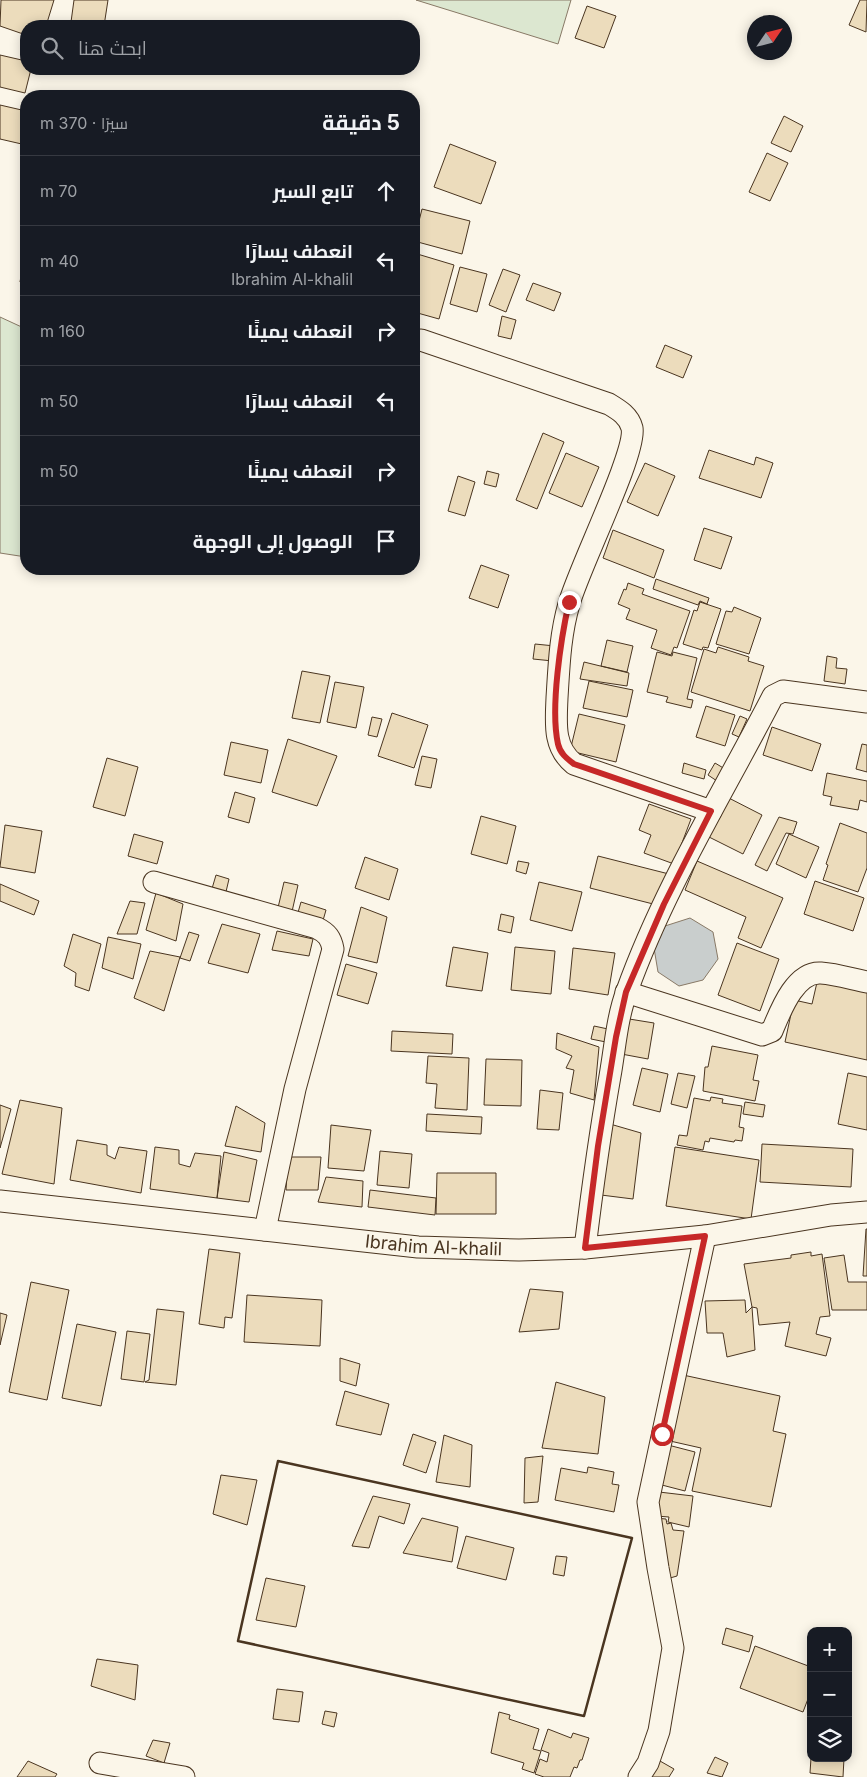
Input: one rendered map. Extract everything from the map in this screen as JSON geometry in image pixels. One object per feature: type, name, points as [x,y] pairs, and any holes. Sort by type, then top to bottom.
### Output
[{"type":"street","points":[[421,340],[609,404],[624,412],[632,429],[629,449],[569,602],[561,637],[556,712],[558,744],[563,756],[574,764],[711,811]]},
{"type":"street","points":[[585,1248],[598,1146],[616,1037],[626,992],[664,904],[711,811],[773,696],[778,692],[783,691],[867,702]]},
{"type":"street","points":[[154,882],[317,928],[326,932],[331,940],[333,950],[295,1089],[265,1230]]},
{"type":"street","points":[[626,992],[762,1036],[772,1031],[790,990],[806,978],[819,972],[867,982]]},
{"type":"street","name":"Ibrahim Al-khalil","points":[[0,1201],[418,1247],[518,1250],[585,1248],[705,1236],[831,1215],[867,1212]]},
{"type":"street","points":[[639,1777],[648,1763],[659,1730],[673,1648],[648,1502],[705,1236]]},
{"type":"street","points":[[100,1763],[184,1777]]},
{"type":"green space","points":[[416,0],[571,0],[558,44]]},
{"type":"green space","points":[[0,317],[20,326],[20,556],[0,553]]},
{"type":"shaded area","points":[[690,918],[713,932],[718,959],[703,980],[679,986],[658,972],[654,948],[665,926]]},
{"type":"building","points":[[1,0],[54,0],[48,20],[20,20],[20,33],[0,26]]},
{"type":"building","points":[[74,0],[108,0],[105,20],[71,20]]},
{"type":"building","points":[[860,0],[867,0],[866,32],[849,25]]},
{"type":"building","points":[[587,6],[616,16],[604,48],[575,38]]},
{"type":"building","points":[[0,55],[20,60],[20,75],[30,75],[26,90],[20,90],[20,92],[0,87]]},
{"type":"building","points":[[0,105],[20,110],[20,144],[0,139]]},
{"type":"building","points":[[784,116],[803,126],[791,152],[771,143]]},
{"type":"building","points":[[450,144],[496,162],[481,204],[434,187]]},
{"type":"building","points":[[767,153],[788,163],[770,201],[749,192]]},
{"type":"building","points":[[422,209],[470,221],[462,254],[420,243],[420,217]]},
{"type":"building","points":[[420,255],[454,265],[439,319],[420,314]]},
{"type":"building","points":[[460,267],[487,274],[477,312],[450,304]]},
{"type":"building","points":[[503,269],[520,275],[506,312],[489,305]]},
{"type":"building","points":[[533,283],[561,293],[554,311],[526,300]]},
{"type":"building","points":[[502,316],[516,320],[511,339],[498,336]]},
{"type":"building","points":[[665,345],[692,356],[683,378],[656,367]]},
{"type":"building","points":[[543,433],[564,442],[537,509],[516,500]]},
{"type":"building","points":[[709,450],[754,465],[756,457],[773,463],[761,498],[699,478]]},
{"type":"building","points":[[566,453],[599,467],[582,507],[549,493]]},
{"type":"building","points":[[645,463],[675,476],[658,516],[627,502]]},
{"type":"building","points":[[487,471],[499,474],[496,487],[484,484]]},
{"type":"building","points":[[458,476],[475,482],[465,516],[448,511]]},
{"type":"building","points":[[704,528],[732,537],[721,569],[694,560]]},
{"type":"building","points":[[613,530],[664,550],[654,578],[603,558]]},
{"type":"building","points":[[481,565],[509,575],[498,608],[469,598]]},
{"type":"building","points":[[656,579],[709,598],[707,604],[700,601],[698,605],[653,589]]},
{"type":"building","points":[[628,583],[644,589],[642,594],[690,611],[677,648],[674,647],[671,655],[651,648],[657,630],[626,619],[630,609],[618,604]]},
{"type":"building","points":[[700,602],[721,609],[708,648],[703,647],[702,650],[683,644],[694,610],[697,611]]},
{"type":"building","points":[[734,607],[761,618],[749,654],[716,644],[726,611],[732,612]]},
{"type":"building","points":[[607,640],[633,646],[627,672],[601,666]]},
{"type":"building","points":[[535,644],[555,646],[553,661],[533,659]]},
{"type":"building","points":[[718,647],[749,657],[748,661],[764,666],[750,711],[691,692],[704,649],[716,653]]},
{"type":"building","points":[[657,652],[672,656],[673,652],[697,658],[687,699],[693,700],[691,708],[666,702],[668,697],[647,692]]},
{"type":"building","points":[[827,656],[837,658],[836,668],[847,669],[845,684],[824,681]]},
{"type":"building","points":[[584,662],[629,673],[627,686],[580,679]]},
{"type":"building","points":[[302,671],[330,676],[320,723],[292,718]]},
{"type":"building","points":[[589,681],[633,690],[627,717],[583,708]]},
{"type":"building","points":[[335,682],[364,687],[356,728],[327,722]]},
{"type":"building","points":[[706,706],[735,715],[725,746],[696,737]]},
{"type":"building","points":[[392,713],[428,725],[414,768],[378,756]]},
{"type":"building","points":[[579,714],[625,725],[616,762],[570,751]]},
{"type":"building","points":[[740,716],[747,719],[739,737],[732,734]]},
{"type":"building","points":[[372,717],[382,719],[377,737],[368,735]]},
{"type":"building","points":[[772,727],[821,744],[812,771],[763,755]]},
{"type":"building","points":[[288,739],[337,756],[317,806],[272,792]]},
{"type":"building","points":[[231,742],[268,750],[261,783],[224,775]]},
{"type":"building","points":[[862,744],[867,745],[867,772],[856,769]]},
{"type":"building","points":[[422,756],[437,759],[431,788],[415,785]]},
{"type":"building","points":[[107,758],[138,767],[125,816],[93,807]]},
{"type":"building","points":[[684,763],[706,770],[704,779],[682,773]]},
{"type":"building","points":[[715,763],[725,769],[717,781],[708,775]]},
{"type":"building","points":[[827,773],[867,781],[867,802],[860,800],[858,810],[830,805],[832,797],[823,795]]},
{"type":"building","points":[[235,792],[255,798],[249,823],[228,817]]},
{"type":"building","points":[[721,794],[762,815],[743,854],[701,833]]},
{"type":"building","points":[[649,804],[691,819],[674,864],[644,853],[651,835],[639,830]]},
{"type":"building","points":[[481,816],[516,826],[507,864],[471,854]]},
{"type":"building","points":[[779,817],[797,822],[793,834],[786,833],[767,871],[755,865]]},
{"type":"building","points":[[840,823],[867,833],[867,868],[858,892],[823,880],[828,865],[826,864]]},
{"type":"building","points":[[5,825],[42,831],[35,873],[0,867]]},
{"type":"building","points":[[134,834],[163,842],[157,864],[128,856]]},
{"type":"building","points":[[789,834],[819,847],[806,878],[776,864]]},
{"type":"building","points":[[598,856],[669,874],[661,906],[590,888]]},
{"type":"building","points":[[365,857],[398,869],[389,900],[355,888]]},
{"type":"building","points":[[518,861],[529,863],[526,874],[516,871]]},
{"type":"building","points":[[697,861],[783,898],[761,948],[738,938],[746,917],[685,890]]},
{"type":"building","points":[[216,875],[229,879],[225,896],[211,892]]},
{"type":"building","points":[[815,881],[864,898],[853,931],[804,914]]},
{"type":"building","points":[[284,882],[298,885],[291,916],[277,912]]},
{"type":"building","points":[[539,882],[582,892],[572,931],[530,920]]},
{"type":"building","points":[[0,884],[39,901],[34,915],[0,901]]},
{"type":"building","points":[[156,893],[183,904],[176,941],[146,930]]},
{"type":"building","points":[[130,901],[145,903],[137,934],[117,934]]},
{"type":"building","points":[[301,902],[326,910],[322,924],[297,916]]},
{"type":"building","points":[[361,907],[387,917],[377,963],[348,956]]},
{"type":"building","points":[[501,914],[514,917],[511,933],[498,930]]},
{"type":"building","points":[[222,924],[260,934],[248,973],[208,963]]},
{"type":"building","points":[[277,931],[313,939],[309,956],[272,950]]},
{"type":"building","points":[[189,932],[199,935],[190,961],[180,958]]},
{"type":"building","points":[[73,934],[101,944],[89,991],[75,986],[76,973],[64,966]]},
{"type":"building","points":[[108,937],[141,944],[133,979],[102,968]]},
{"type":"building","points":[[737,943],[779,959],[760,1011],[718,995]]},
{"type":"building","points":[[453,947],[488,953],[482,991],[446,986]]},
{"type":"building","points":[[515,947],[555,951],[551,994],[511,990]]},
{"type":"building","points":[[573,948],[615,953],[608,995],[569,989]]},
{"type":"building","points":[[150,951],[180,957],[164,1011],[134,998]]},
{"type":"building","points":[[346,964],[377,973],[368,1004],[337,995]]},
{"type":"building","points":[[818,978],[867,989],[867,1060],[785,1042],[794,1000],[812,1004]]},
{"type":"building","points":[[623,1018],[654,1023],[648,1059],[616,1053]]},
{"type":"building","points":[[594,1026],[608,1029],[606,1042],[591,1039]]},
{"type":"building","points":[[392,1031],[453,1034],[452,1054],[391,1051]]},
{"type":"building","points":[[557,1033],[599,1047],[594,1100],[570,1093],[574,1070],[566,1068],[572,1056],[556,1049]]},
{"type":"building","points":[[712,1046],[758,1055],[753,1080],[759,1081],[755,1101],[703,1091],[705,1067],[708,1067]]},
{"type":"building","points":[[428,1056],[469,1058],[467,1110],[435,1108],[437,1084],[426,1083]]},
{"type":"building","points":[[486,1059],[522,1060],[521,1106],[484,1105]]},
{"type":"building","points":[[642,1068],[668,1074],[660,1112],[633,1105]]},
{"type":"building","points":[[678,1073],[695,1076],[687,1108],[671,1104]]},
{"type":"building","points":[[848,1073],[867,1077],[867,1130],[838,1124]]},
{"type":"building","points":[[540,1090],[563,1093],[559,1130],[537,1129]]},
{"type":"building","points":[[711,1097],[723,1099],[722,1103],[742,1106],[739,1127],[744,1128],[742,1141],[735,1140],[734,1142],[710,1138],[709,1142],[705,1141],[703,1150],[677,1145],[679,1135],[687,1136],[694,1098],[710,1101]]},
{"type":"building","points":[[20,1100],[62,1108],[54,1184],[2,1174]]},
{"type":"building","points":[[745,1102],[765,1105],[763,1117],[743,1114]]},
{"type":"building","points":[[0,1105],[11,1109],[0,1148]]},
{"type":"building","points":[[236,1106],[265,1123],[261,1152],[225,1146]]},
{"type":"building","points":[[427,1114],[482,1117],[481,1134],[426,1131]]},
{"type":"building","points":[[610,1124],[641,1133],[633,1199],[601,1195]]},
{"type":"building","points":[[331,1125],[371,1130],[364,1171],[328,1168]]},
{"type":"building","points":[[77,1140],[107,1145],[107,1155],[115,1159],[119,1147],[147,1151],[141,1193],[70,1180]]},
{"type":"building","points":[[762,1144],[853,1149],[851,1187],[760,1182]]},
{"type":"building","points":[[155,1147],[179,1150],[179,1164],[190,1167],[195,1153],[221,1156],[217,1198],[150,1189]]},
{"type":"building","points":[[675,1147],[759,1160],[751,1219],[666,1206]]},
{"type":"building","points":[[380,1151],[412,1154],[409,1188],[377,1185]]},
{"type":"building","points":[[224,1152],[257,1160],[249,1202],[217,1198]]},
{"type":"building","points":[[288,1157],[321,1157],[318,1190],[286,1190]]},
{"type":"building","points":[[437,1173],[496,1173],[496,1214],[436,1214]]},
{"type":"building","points":[[326,1177],[363,1181],[362,1207],[318,1202]]},
{"type":"building","points":[[370,1190],[436,1198],[435,1215],[368,1207]]},
{"type":"building","points":[[866,1229],[867,1276],[863,1276]]},
{"type":"building","points":[[209,1249],[240,1253],[232,1318],[225,1317],[224,1328],[199,1324]]},
{"type":"building","points":[[811,1252],[811,1256],[822,1254],[830,1316],[820,1317],[816,1334],[831,1338],[826,1356],[785,1346],[790,1322],[759,1325],[757,1308],[752,1307],[744,1264],[791,1258],[791,1255]]},
{"type":"building","points":[[844,1255],[848,1282],[867,1282],[867,1310],[832,1310],[824,1258]]},
{"type":"building","points":[[31,1282],[69,1290],[47,1400],[9,1392]]},
{"type":"building","points":[[530,1289],[563,1292],[559,1329],[519,1332]]},
{"type":"building","points":[[247,1295],[322,1300],[320,1346],[244,1342]]},
{"type":"building","points":[[745,1300],[746,1313],[752,1307],[755,1350],[727,1357],[723,1333],[707,1333],[705,1301]]},
{"type":"building","points":[[157,1309],[184,1312],[176,1385],[145,1382],[149,1380]]},
{"type":"building","points":[[0,1313],[7,1315],[0,1345]]},
{"type":"building","points":[[77,1324],[116,1332],[101,1406],[62,1398]]},
{"type":"building","points":[[127,1331],[150,1334],[144,1382],[121,1379]]},
{"type":"building","points":[[340,1358],[360,1364],[356,1386],[340,1381]]},
{"type":"building","points":[[683,1375],[780,1396],[773,1431],[786,1434],[771,1507],[692,1491],[701,1448],[670,1441]]},
{"type":"building","points":[[556,1382],[605,1397],[598,1454],[542,1448]]},
{"type":"building","points":[[345,1391],[389,1404],[381,1435],[336,1425]]},
{"type":"building","points":[[413,1434],[436,1442],[426,1473],[403,1465]]},
{"type":"building","points":[[444,1435],[472,1445],[470,1487],[436,1482]]},
{"type":"building","points":[[668,1445],[695,1452],[685,1491],[658,1484]]},
{"type":"building","points":[[543,1456],[538,1502],[524,1503],[525,1458]]},
{"type":"building","points":[[588,1467],[614,1472],[612,1484],[619,1485],[614,1512],[555,1500],[561,1468],[587,1473]]},
{"type":"building","points":[[221,1475],[257,1480],[247,1525],[213,1514]]},
{"type":"building","points":[[659,1492],[693,1496],[689,1527],[668,1522],[669,1517],[656,1516]]},
{"type":"building","points":[[373,1496],[410,1504],[404,1524],[379,1516],[369,1548],[352,1546]]},
{"type":"building","points":[[422,1518],[458,1527],[452,1562],[403,1553]]},
{"type":"building","points":[[654,1518],[666,1519],[667,1524],[671,1523],[673,1530],[684,1531],[677,1576],[663,1580]]},
{"type":"building","points":[[466,1536],[514,1548],[506,1580],[457,1568]]},
{"type":"building","points":[[556,1556],[567,1557],[564,1576],[553,1574]]},
{"type":"building","points":[[266,1578],[305,1586],[296,1627],[256,1620]]},
{"type":"building","points":[[726,1628],[753,1636],[749,1652],[722,1644]]},
{"type":"building","points":[[755,1646],[807,1666],[807,1702],[803,1712],[740,1688]]},
{"type":"building","points":[[97,1659],[138,1665],[135,1700],[91,1686]]},
{"type":"building","points":[[277,1689],[303,1692],[299,1722],[273,1719]]},
{"type":"building","points":[[325,1711],[337,1713],[334,1727],[322,1724]]},
{"type":"building","points":[[499,1712],[510,1715],[509,1719],[539,1729],[533,1749],[541,1751],[534,1773],[522,1769],[524,1763],[491,1753]]},
{"type":"building","points":[[548,1729],[571,1738],[573,1733],[589,1738],[582,1760],[580,1760],[577,1768],[574,1767],[570,1777],[544,1777],[535,1774],[540,1759],[547,1762],[549,1753],[541,1750]]},
{"type":"building","points":[[153,1740],[170,1743],[164,1763],[146,1756]]},
{"type":"building","points":[[715,1757],[728,1763],[722,1777],[707,1773]]},
{"type":"building","points":[[28,1761],[57,1774],[55,1777],[17,1777]]},
{"type":"building","points":[[660,1761],[674,1769],[669,1777],[651,1777]]},
{"type":"building","points":[[811,1762],[844,1762],[843,1777],[810,1773]]},
{"type":"wall","points":[[278,1461],[632,1538],[584,1716],[238,1641],[278,1461]]},
{"type":"route","points":[[569,602],[561,637],[556,712],[558,744],[563,756],[574,764],[711,811],[664,904],[626,992],[616,1037],[598,1146],[585,1248],[705,1236],[662,1434]]}]
